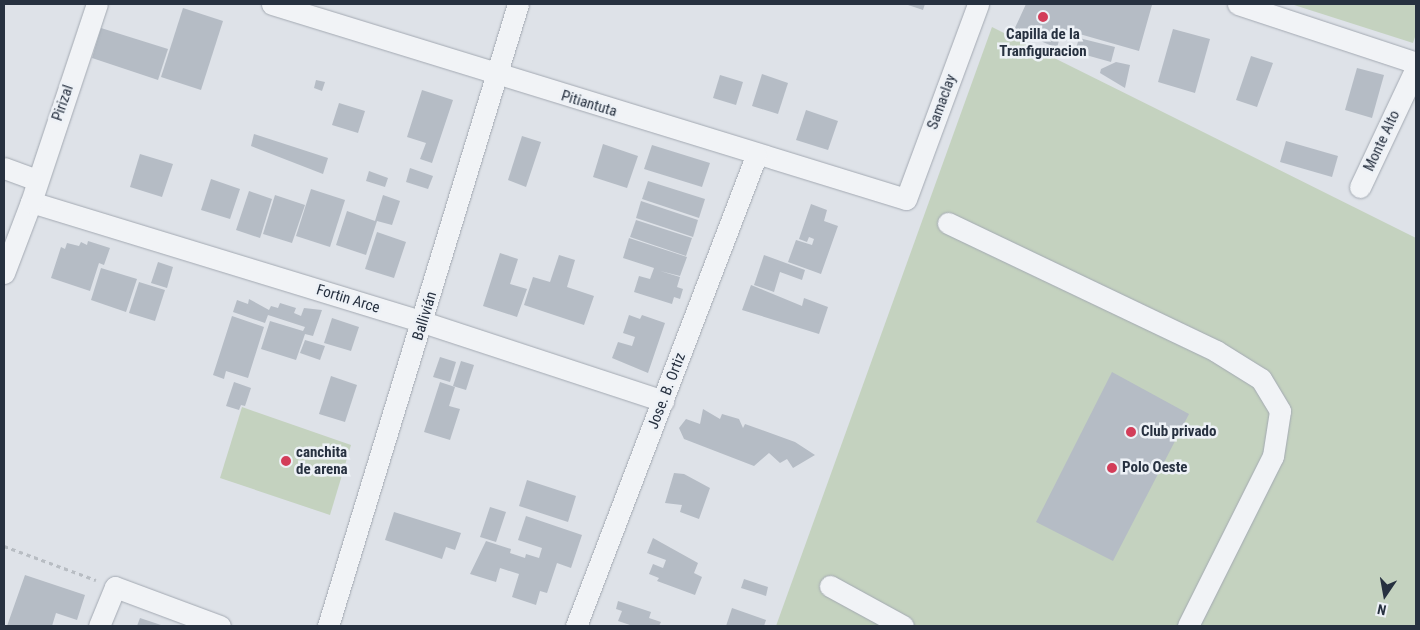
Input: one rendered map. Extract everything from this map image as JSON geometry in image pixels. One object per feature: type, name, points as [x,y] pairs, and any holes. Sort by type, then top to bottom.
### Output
[{"type":"street","name":"Pirizal","points":[[4,274],[32,202],[37,180],[97,4]]},
{"type":"street","name":"Pitiantuta","points":[[272,4],[756,156],[906,199]]},
{"type":"street","name":"Ballivián","points":[[328,626],[423,322],[495,74],[518,4]]},
{"type":"street","name":"Samaclay","points":[[906,199],[978,4]]},
{"type":"street","points":[[1238,4],[1416,63]]},
{"type":"street","name":"Monte Alto","points":[[1360,187],[1416,68]]},
{"type":"street","name":"Jose. B. Ortiz","points":[[576,626],[756,156]]},
{"type":"street","points":[[4,168],[37,180]]},
{"type":"street","name":"Fortin Arce","points":[[32,202],[423,322],[663,401]]},
{"type":"street","points":[[948,223],[1216,351],[1261,379],[1280,411],[1273,456],[1188,626]]},
{"type":"street","points":[[830,586],[903,626]]},
{"type":"street","points":[[100,626],[115,587],[220,626]]},
{"type":"path","points":[[4,546],[115,587]]},
{"type":"green space","points":[[1291,4],[1416,4],[1416,34],[1413,43]]},
{"type":"green space","name":"Club privado","points":[[992,27],[1416,238],[1416,626],[776,626]]},
{"type":"green space","name":"canchita de arena","points":[[242,407],[351,445],[330,515],[220,478]]},
{"type":"building","points":[[905,4],[925,4],[923,10]]},
{"type":"building","points":[[1026,4],[1152,5],[1139,51],[1062,29],[1057,48],[1014,30]]},
{"type":"building","points":[[183,8],[223,21],[201,90],[161,77]]},
{"type":"building","points":[[101,28],[168,49],[158,80],[92,58]]},
{"type":"building","points":[[1173,29],[1210,39],[1195,93],[1158,82]]},
{"type":"building","points":[[1079,38],[1115,47],[1111,62],[1075,52]]},
{"type":"building","points":[[1251,56],[1273,63],[1257,107],[1236,100]]},
{"type":"building","points":[[1116,62],[1130,65],[1125,88],[1100,73],[1101,69]]},
{"type":"building","points":[[1357,68],[1384,75],[1372,118],[1345,110]]},
{"type":"building","points":[[762,74],[788,83],[778,114],[752,106]]},
{"type":"building","points":[[720,75],[743,82],[736,105],[713,98]]},
{"type":"building","points":[[316,80],[325,82],[322,91],[314,88]]},
{"type":"building","points":[[422,90],[453,100],[432,163],[420,159],[426,143],[407,137]]},
{"type":"building","points":[[339,103],[365,111],[358,133],[332,125]]},
{"type":"building","points":[[806,110],[838,121],[828,150],[796,140]]},
{"type":"building","points":[[254,134],[328,158],[323,174],[251,146]]},
{"type":"building","points":[[522,136],[541,142],[526,187],[508,180]]},
{"type":"building","points":[[1286,141],[1338,156],[1332,177],[1280,162]]},
{"type":"building","points":[[603,144],[638,156],[627,188],[593,177]]},
{"type":"building","points":[[652,145],[710,163],[702,187],[644,169]]},
{"type":"building","points":[[140,154],[173,164],[162,197],[130,187]]},
{"type":"building","points":[[410,168],[433,176],[428,189],[406,182]]},
{"type":"building","points":[[369,171],[388,178],[385,187],[366,181]]},
{"type":"building","points":[[211,179],[240,189],[230,219],[201,210]]},
{"type":"building","points":[[648,181],[705,199],[699,218],[642,199]]},
{"type":"building","points":[[311,189],[345,200],[330,247],[296,236]]},
{"type":"building","points":[[249,191],[272,199],[260,238],[236,230]]},
{"type":"building","points":[[275,195],[305,205],[292,243],[263,234]]},
{"type":"building","points":[[383,195],[400,201],[392,225],[377,221],[366,255],[336,245],[347,211],[375,221]]},
{"type":"building","points":[[641,201],[698,220],[693,237],[636,218]]},
{"type":"building","points":[[811,204],[827,210],[824,221],[838,226],[821,274],[788,262],[796,240],[812,245],[814,239],[809,237],[807,242],[799,239]]},
{"type":"building","points":[[636,220],[692,238],[686,256],[630,237]]},
{"type":"building","points":[[377,232],[406,242],[394,278],[365,269]]},
{"type":"building","points":[[629,238],[687,257],[680,276],[660,271],[680,277],[677,287],[683,289],[680,299],[674,297],[672,304],[634,292],[639,276],[650,279],[654,268],[623,258]]},
{"type":"building","points":[[88,241],[110,248],[104,265],[99,263],[90,291],[51,278],[61,247],[65,249],[67,243],[79,246],[81,242],[87,245]]},
{"type":"building","points":[[500,253],[518,259],[510,284],[527,289],[517,317],[483,306]]},
{"type":"building","points":[[559,255],[575,260],[567,287],[594,296],[584,325],[524,305],[533,277],[550,282]]},
{"type":"building","points":[[764,255],[805,270],[802,280],[780,272],[774,292],[754,285]]},
{"type":"building","points":[[158,262],[173,267],[167,288],[151,283]]},
{"type":"building","points":[[101,268],[137,279],[126,312],[91,300]]},
{"type":"building","points":[[139,282],[165,290],[155,321],[129,313]]},
{"type":"building","points":[[751,285],[802,306],[804,298],[828,307],[819,334],[742,310]]},
{"type":"building","points":[[249,299],[269,310],[271,306],[278,308],[280,303],[296,308],[294,313],[301,316],[304,308],[322,310],[313,336],[305,334],[296,360],[261,349],[270,321],[303,331],[305,327],[268,315],[265,323],[233,312],[237,300],[248,304]]},
{"type":"building","points":[[629,315],[640,319],[642,315],[665,323],[648,373],[612,358],[618,342],[632,346],[635,337],[623,333]]},
{"type":"building","points":[[232,316],[264,327],[248,378],[226,371],[224,379],[213,375]]},
{"type":"building","points":[[332,318],[359,327],[351,351],[324,343]]},
{"type":"building","points":[[305,340],[325,346],[320,360],[300,353]]},
{"type":"building","points":[[440,357],[456,362],[450,382],[433,377]]},
{"type":"building","points":[[461,361],[474,365],[466,390],[453,386]]},
{"type":"building","name":"Polo Oeste","points":[[1112,372],[1189,414],[1113,561],[1036,522]]},
{"type":"building","points":[[331,376],[357,385],[345,422],[319,414]]},
{"type":"building","points":[[234,382],[251,388],[245,406],[241,405],[239,410],[226,406]]},
{"type":"building","points":[[440,382],[455,387],[449,406],[460,409],[450,440],[424,432]]},
{"type":"building","points":[[703,409],[720,419],[722,414],[739,419],[743,428],[745,424],[795,442],[815,455],[793,468],[787,459],[780,463],[769,453],[754,466],[684,439],[679,428],[686,419],[700,424]]},
{"type":"building","points":[[674,473],[684,474],[710,488],[699,519],[680,512],[682,505],[665,503]]},
{"type":"building","points":[[527,480],[576,496],[568,522],[519,506]]},
{"type":"building","points":[[490,507],[506,512],[496,542],[480,537]]},
{"type":"building","points":[[394,512],[461,533],[455,550],[446,547],[442,559],[385,540]]},
{"type":"building","points":[[526,516],[582,535],[571,568],[557,563],[547,593],[540,591],[536,605],[512,597],[519,574],[500,568],[496,582],[470,574],[486,541],[511,549],[510,553],[525,558],[526,554],[539,558],[542,548],[518,540]]},
{"type":"building","points":[[653,538],[698,563],[694,573],[702,577],[695,595],[657,581],[659,578],[649,574],[653,564],[663,568],[666,560],[647,553]]},
{"type":"building","points":[[25,575],[85,595],[77,620],[56,613],[52,626],[7,626]]},
{"type":"building","points":[[744,579],[768,587],[766,596],[741,588]]},
{"type":"building","points":[[618,601],[651,612],[649,618],[661,622],[659,626],[633,626],[618,621],[622,611],[616,609]]},
{"type":"building","points":[[732,608],[766,620],[764,626],[726,626]]},
{"type":"building","points":[[140,618],[164,626],[137,626]]},
{"type":"place","name":"Capilla de la Tranfiguracion","points":[[1043,17]]},
{"type":"place","name":"Club privado","points":[[1131,432]]},
{"type":"place","name":"canchita de arena","points":[[286,461]]},
{"type":"place","name":"Polo Oeste","points":[[1112,468]]}]
